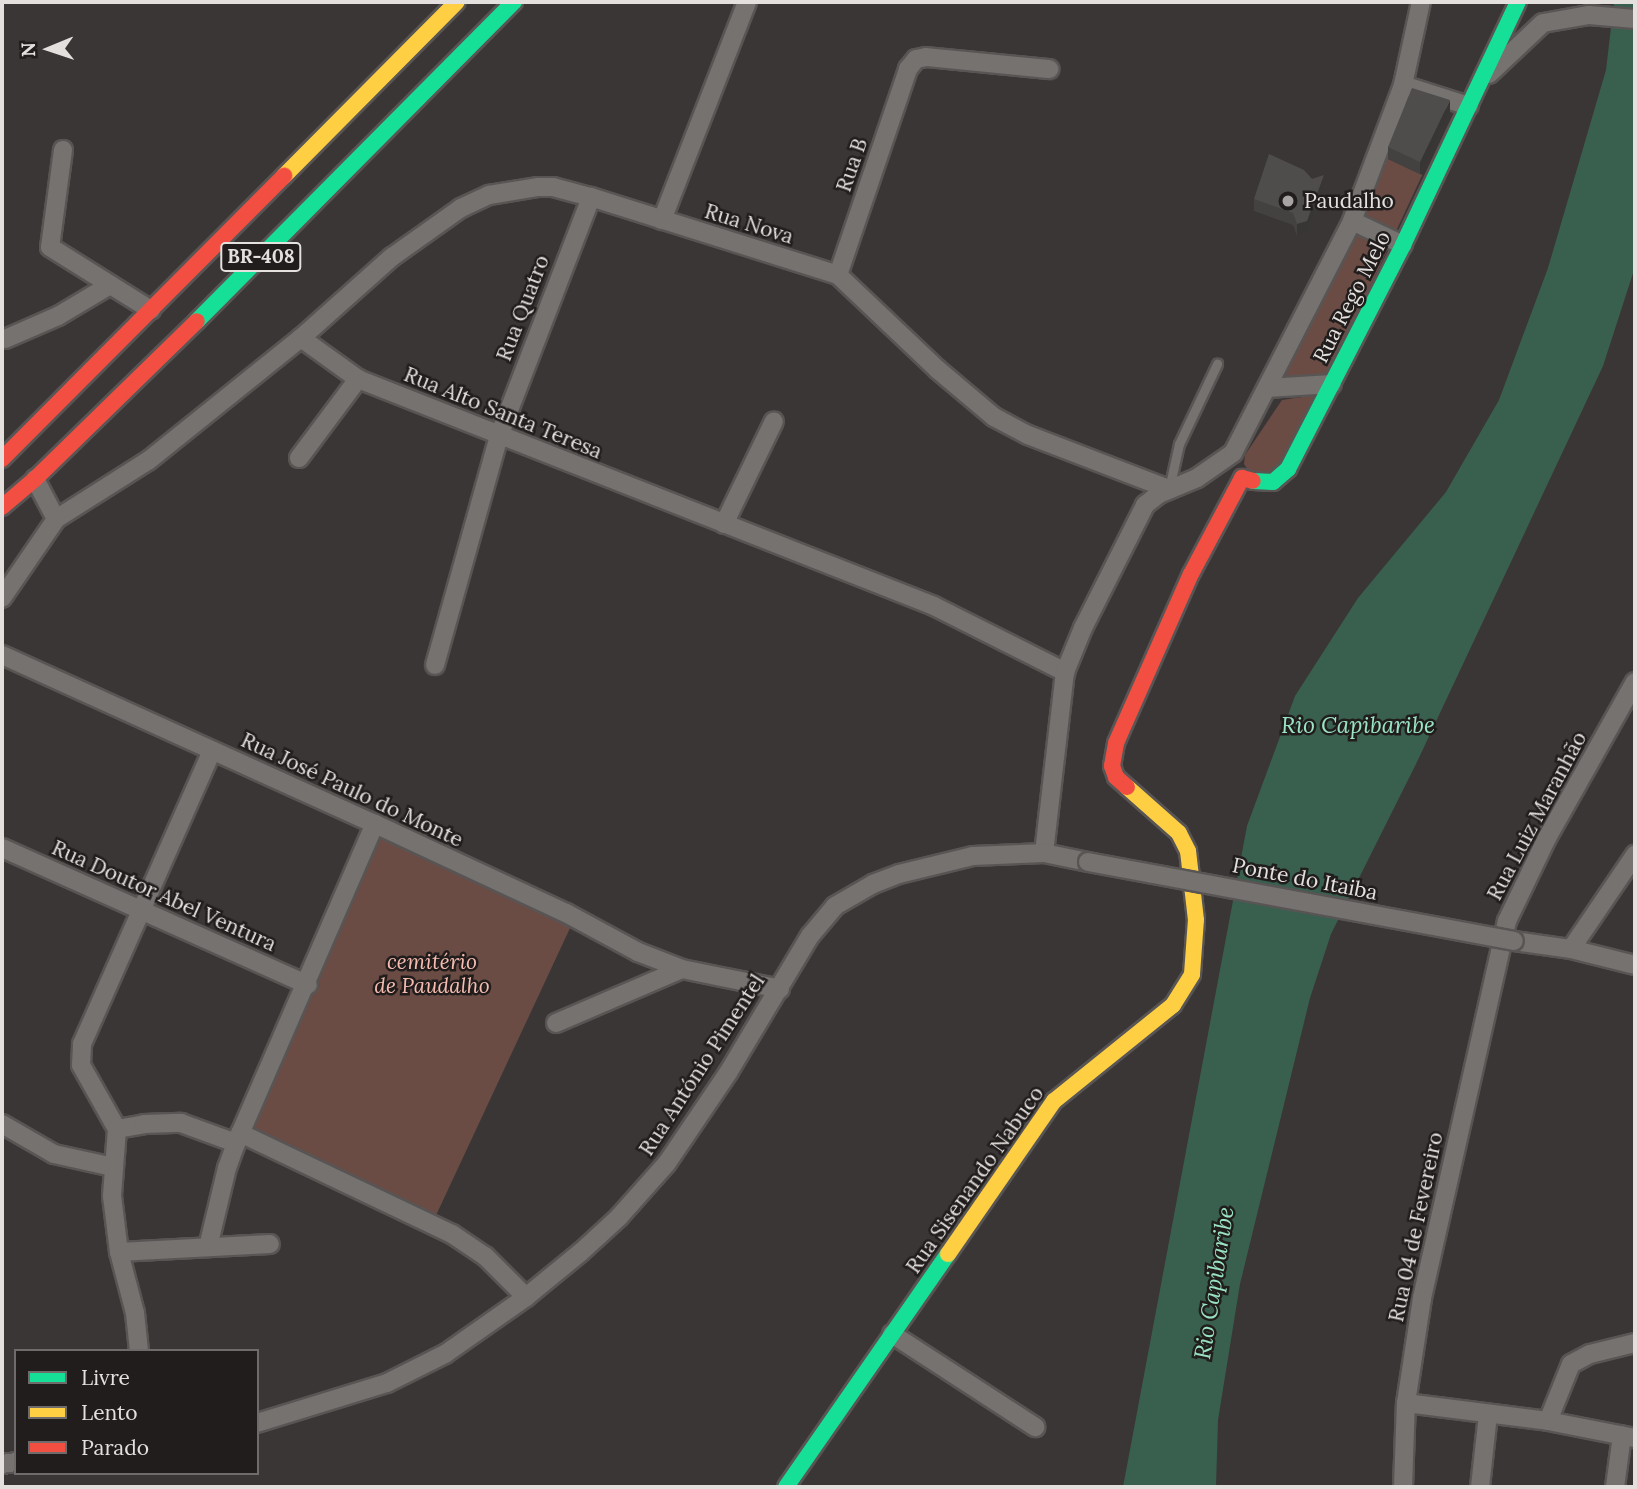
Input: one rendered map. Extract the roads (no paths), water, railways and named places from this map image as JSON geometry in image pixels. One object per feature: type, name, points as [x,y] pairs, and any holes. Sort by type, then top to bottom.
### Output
[{"type":"main road","name":"BR-408","points":[[2,459],[457,2]]},
{"type":"main road","name":"BR-408","points":[[2,508],[224,295],[514,2]]},
{"type":"main road","name":"Rua Rego Melo","points":[[1242,478],[1259,485],[1273,482],[1288,469],[1403,245],[1518,2]]},
{"type":"main road","name":"Rua Sisenando Nabuco","points":[[786,1487],[1054,1101],[1173,1005],[1192,974],[1196,920],[1188,850],[1171,825],[1116,777],[1113,757],[1125,717],[1191,574],[1242,478]]},
{"type":"street","points":[[662,220],[747,2]]},
{"type":"street","points":[[1044,852],[1065,672],[1106,578],[1139,514],[1152,498],[1197,478],[1233,453],[1352,221],[1403,85],[1421,2]]},
{"type":"street","points":[[1477,86],[1543,23],[1568,9],[1589,15],[1635,19]]},
{"type":"street","name":"Rua B","points":[[838,275],[908,69],[916,59],[926,57],[1049,69]]},
{"type":"street","points":[[1403,85],[1469,106]]},
{"type":"street","points":[[63,150],[50,247],[151,310]]},
{"type":"street","name":"Rua Nova","points":[[301,338],[392,257],[461,208],[489,195],[553,187],[838,275],[937,369],[994,416],[1028,435],[1169,489]]},
{"type":"street","name":"Rua Quatro","points":[[435,665],[499,436],[591,198]]},
{"type":"street","points":[[1352,221],[1403,245]]},
{"type":"street","points":[[5,339],[58,316],[110,285]]},
{"type":"street","points":[[2,598],[55,519],[149,460],[301,338]]},
{"type":"street","name":"Rua Alto Santa Teresa","points":[[301,338],[358,379],[934,606],[1065,672]]},
{"type":"street","points":[[299,458],[358,379]]},
{"type":"street","points":[[1267,388],[1332,384]]},
{"type":"street","points":[[723,524],[774,421]]},
{"type":"street","points":[[1233,453],[1233,461],[1242,478]]},
{"type":"street","points":[[35,479],[55,519]]},
{"type":"street","name":"Rua José Paulo do Monte","points":[[2,655],[566,913],[638,952],[682,969],[780,989]]},
{"type":"street","name":"Rua Luiz Maranhão","points":[[1493,978],[1518,894],[1635,682]]},
{"type":"street","points":[[139,1349],[135,1313],[119,1252],[111,1196],[117,1129],[85,1073],[80,1057],[89,1027],[212,751]]},
{"type":"street","points":[[208,1247],[238,1138],[308,985],[375,824]]},
{"type":"street","name":"Rua Doutor Abel Ventura","points":[[2,848],[308,985]]},
{"type":"street","name":"Rua António Pimentel","points":[[259,1422],[387,1383],[445,1354],[526,1297],[610,1226],[667,1163],[780,989],[823,917],[835,906],[873,884],[924,866],[973,856],[1044,852],[1088,862]]},
{"type":"street","points":[[1571,949],[1635,855]]},
{"type":"street","name":"Ponte do Itaiba","points":[[1088,862],[1514,941],[1571,949],[1635,965]]},
{"type":"street","points":[[556,1023],[682,969]]},
{"type":"street","name":"Rua 04 de Fevereiro","points":[[1403,1487],[1406,1403],[1422,1298],[1493,978]]},
{"type":"street","points":[[117,1129],[144,1124],[181,1123],[238,1138],[452,1234],[485,1256],[526,1297]]},
{"type":"street","points":[[2,1124],[54,1154],[113,1167]]},
{"type":"street","points":[[119,1252],[270,1244]]},
{"type":"street","points":[[892,1334],[1035,1427]]},
{"type":"street","points":[[1548,1421],[1571,1364],[1590,1354],[1635,1343]]},
{"type":"street","points":[[1406,1403],[1548,1421],[1628,1436],[1615,1487]]},
{"type":"street","points":[[1480,1487],[1488,1415]]},
{"type":"lane","points":[[1169,489],[1179,444],[1217,364]]},
{"type":"water","name":"Rio Capibaribe","points":[[1614,2],[1635,2],[1635,267],[1603,366],[1416,764],[1331,934],[1310,998],[1240,1284],[1218,1420],[1216,1487],[1123,1487],[1247,826],[1295,696],[1358,598],[1446,492],[1499,400],[1548,268],[1606,70]]},
{"type":"place","name":"Paudalho","points":[[1288,201]]},
{"type":"park label","name":"cemitério de Paudalho","points":[[432,974]]}]
